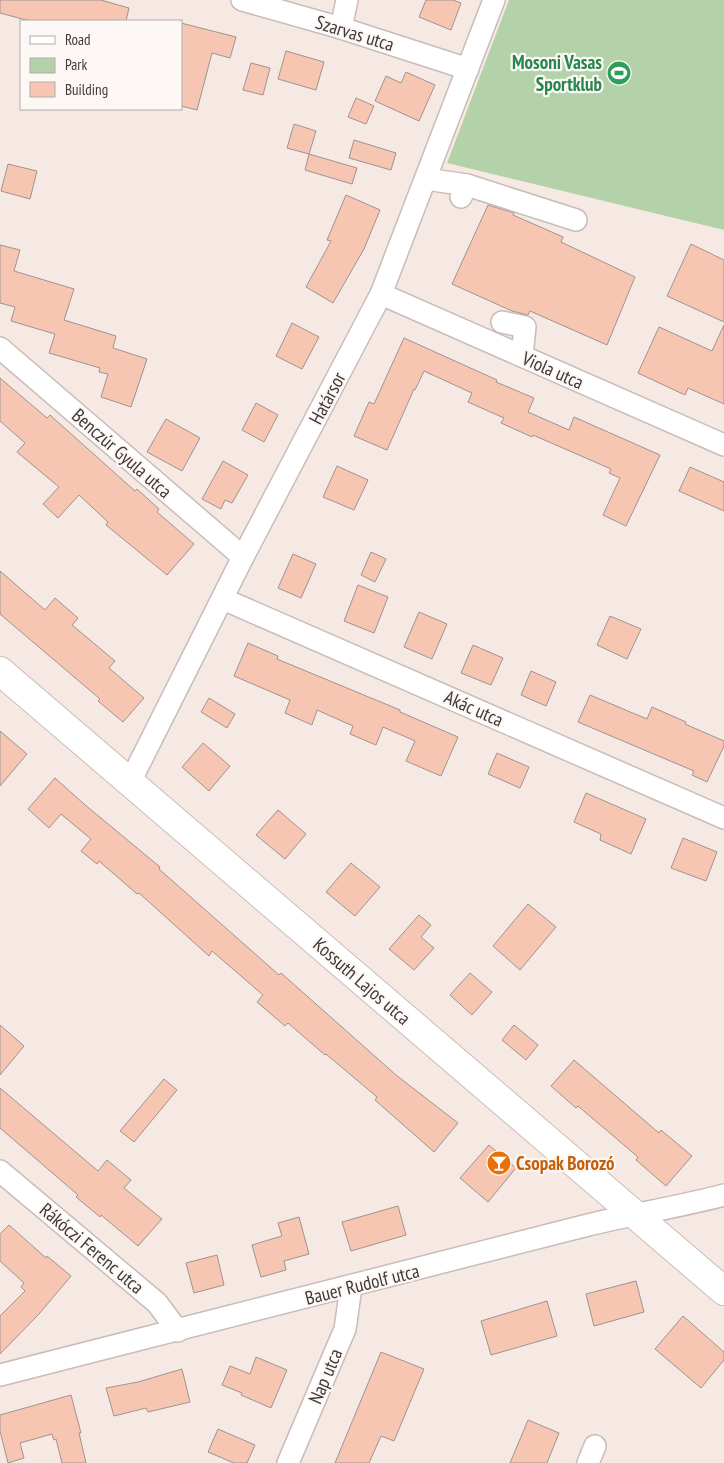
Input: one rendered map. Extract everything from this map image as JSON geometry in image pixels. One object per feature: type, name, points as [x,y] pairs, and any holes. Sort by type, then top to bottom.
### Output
[{"type":"main road","name":"Kossuth Lajos utca","points":[[0,671],[724,1291]]},
{"type":"street","name":"Szarvas utca","points":[[242,0],[341,28],[468,69]]},
{"type":"street","points":[[341,28],[346,0]]},
{"type":"street","name":"Határsor","points":[[130,782],[244,557],[381,294],[494,0]]},
{"type":"street","points":[[426,179],[464,191],[576,220]]},
{"type":"street","name":"Viola utca","points":[[381,294],[724,445]]},
{"type":"street","points":[[502,322],[525,327],[522,356]]},
{"type":"street","name":"Benczúr Gyula utca","points":[[0,348],[244,557]]},
{"type":"street","name":"Akác utca","points":[[223,599],[724,818]]},
{"type":"street","name":"Rákóczi Ferenc utca","points":[[0,1171],[157,1303],[178,1331]]},
{"type":"street","name":"Bauer Rudolf utca","points":[[0,1375],[633,1214],[689,1204],[724,1194]]},
{"type":"street","name":"Nap utca","points":[[288,1463],[345,1329],[351,1287]]},
{"type":"green space","name":"Mosoni Vasas Sportklub","points":[[509,0],[724,0],[724,230],[447,163]]},
{"type":"building","points":[[0,0],[101,0],[129,8],[126,20],[26,20],[0,13]]},
{"type":"building","points":[[426,0],[453,0],[461,3],[451,30],[419,17]]},
{"type":"building","points":[[182,23],[236,37],[230,58],[212,53],[197,110],[182,106]]},
{"type":"building","points":[[286,51],[324,62],[316,90],[278,79]]},
{"type":"building","points":[[251,63],[270,68],[263,95],[243,90]]},
{"type":"building","points":[[406,72],[435,85],[419,121],[375,101],[386,76],[401,83]]},
{"type":"building","points":[[356,98],[374,106],[366,124],[348,117]]},
{"type":"building","points":[[294,124],[316,131],[309,154],[287,148]]},
{"type":"building","points":[[354,140],[396,153],[391,170],[349,158]]},
{"type":"building","points":[[309,154],[357,168],[352,184],[305,170]]},
{"type":"building","points":[[8,164],[37,171],[30,199],[1,191]]},
{"type":"building","points":[[346,195],[380,210],[364,249],[333,303],[306,287],[331,241],[327,240]]},
{"type":"building","points":[[488,205],[514,213],[513,215],[563,237],[561,242],[635,277],[607,345],[530,311],[528,315],[512,311],[452,284]]},
{"type":"building","points":[[691,244],[724,260],[724,322],[667,296]]},
{"type":"building","points":[[0,245],[20,250],[14,271],[74,289],[64,320],[116,336],[113,348],[147,359],[131,407],[101,397],[108,374],[99,372],[100,368],[49,353],[55,334],[11,321],[15,307],[0,303]]},
{"type":"building","points":[[292,323],[319,337],[302,369],[276,356]]},
{"type":"building","points":[[724,325],[724,404],[688,388],[685,395],[638,373],[659,327],[712,351]]},
{"type":"building","points":[[404,338],[534,398],[528,412],[569,430],[574,417],[660,455],[626,526],[603,515],[620,478],[609,473],[611,469],[501,423],[504,418],[468,402],[472,393],[424,371],[387,450],[354,436],[369,402],[374,404]]},
{"type":"building","points":[[0,378],[47,418],[50,415],[135,491],[137,489],[159,509],[157,512],[194,544],[167,575],[106,525],[108,522],[79,495],[58,518],[43,504],[59,487],[17,452],[25,443],[0,421]]},
{"type":"building","points":[[256,403],[278,415],[264,442],[242,430]]},
{"type":"building","points":[[166,419],[200,438],[182,471],[147,452]]},
{"type":"building","points":[[223,461],[248,475],[232,503],[225,500],[221,509],[202,499]]},
{"type":"building","points":[[337,466],[368,480],[354,510],[323,497]]},
{"type":"building","points":[[690,467],[724,482],[724,511],[679,491]]},
{"type":"building","points":[[371,552],[386,559],[375,582],[361,575]]},
{"type":"building","points":[[293,554],[316,564],[301,598],[278,588]]},
{"type":"building","points":[[0,571],[45,610],[55,598],[78,618],[72,625],[115,661],[109,668],[144,698],[123,722],[98,701],[100,699],[0,614]]},
{"type":"building","points":[[358,585],[388,597],[374,633],[344,621]]},
{"type":"building","points":[[419,612],[447,624],[432,659],[404,647]]},
{"type":"building","points":[[610,616],[641,629],[627,659],[597,645]]},
{"type":"building","points":[[248,643],[278,656],[277,659],[400,710],[400,712],[458,737],[441,776],[406,761],[415,741],[383,727],[376,745],[350,734],[353,726],[317,710],[312,725],[285,713],[290,700],[234,676]]},
{"type":"building","points":[[473,645],[503,658],[491,685],[461,673]]},
{"type":"building","points":[[531,671],[556,682],[546,706],[521,695]]},
{"type":"building","points":[[590,695],[647,719],[652,707],[724,741],[724,746],[707,782],[692,775],[694,771],[578,722]]},
{"type":"building","points":[[209,698],[235,714],[227,728],[201,712]]},
{"type":"building","points":[[0,731],[27,754],[0,786]]},
{"type":"building","points":[[203,743],[230,766],[209,791],[182,767]]},
{"type":"building","points":[[497,753],[529,767],[520,788],[488,774]]},
{"type":"building","points":[[55,778],[160,867],[159,869],[279,975],[281,973],[396,1075],[458,1123],[434,1152],[375,1100],[377,1097],[288,1023],[285,1026],[257,1002],[263,995],[212,951],[209,956],[139,893],[137,894],[99,861],[97,864],[81,851],[91,839],[61,814],[49,828],[28,809]]},
{"type":"building","points":[[586,793],[646,819],[631,854],[600,840],[601,834],[574,822]]},
{"type":"building","points":[[278,810],[306,834],[285,859],[256,835]]},
{"type":"building","points":[[683,838],[717,852],[706,881],[671,868]]},
{"type":"building","points":[[351,863],[380,887],[355,916],[326,892]]},
{"type":"building","points":[[528,904],[556,927],[520,970],[493,946]]},
{"type":"building","points":[[419,915],[431,925],[421,937],[434,948],[414,970],[389,949]]},
{"type":"building","points":[[470,973],[492,992],[472,1015],[450,995]]},
{"type":"building","points":[[0,1025],[24,1046],[0,1075]]},
{"type":"building","points":[[514,1025],[538,1045],[526,1060],[502,1040]]},
{"type":"building","points":[[574,1060],[659,1133],[661,1130],[692,1156],[666,1186],[636,1160],[638,1157],[578,1106],[576,1108],[551,1086]]},
{"type":"building","points":[[164,1079],[177,1090],[134,1142],[120,1131]]},
{"type":"building","points":[[0,1088],[98,1171],[107,1160],[131,1180],[124,1188],[162,1219],[138,1246],[76,1197],[78,1195],[0,1128]]},
{"type":"building","points":[[489,1145],[516,1168],[488,1202],[460,1178]]},
{"type":"building","points":[[398,1206],[406,1235],[351,1251],[342,1222]]},
{"type":"building","points":[[299,1217],[309,1254],[284,1261],[286,1270],[261,1277],[252,1245],[282,1236],[278,1223]]},
{"type":"building","points":[[9,1225],[46,1258],[47,1256],[71,1276],[39,1314],[0,1354],[0,1316],[25,1291],[21,1287],[24,1283],[0,1261],[0,1234]]},
{"type":"building","points":[[217,1255],[224,1285],[194,1293],[186,1263]]},
{"type":"building","points":[[636,1281],[644,1312],[594,1326],[586,1294]]},
{"type":"building","points":[[547,1301],[557,1336],[491,1355],[481,1321]]},
{"type":"building","points":[[683,1316],[724,1352],[724,1360],[701,1388],[655,1349]]},
{"type":"building","points":[[381,1352],[424,1369],[394,1441],[381,1436],[369,1463],[335,1463]]},
{"type":"building","points":[[256,1357],[287,1370],[271,1408],[222,1385],[230,1366],[250,1374]]},
{"type":"building","points":[[182,1369],[190,1402],[148,1412],[146,1408],[114,1416],[106,1388],[138,1382]]},
{"type":"building","points":[[71,1395],[81,1433],[79,1433],[86,1463],[62,1463],[56,1439],[54,1440],[52,1434],[20,1443],[24,1458],[8,1463],[0,1431],[0,1415]]},
{"type":"building","points":[[528,1420],[559,1433],[547,1463],[510,1463]]},
{"type":"building","points":[[218,1429],[255,1445],[247,1463],[234,1463],[208,1452]]},
{"type":"place","name":"Mosoni Vasas Sportklub","points":[[619,73]]},
{"type":"place","name":"Csopak Borozó","points":[[499,1163]]}]
